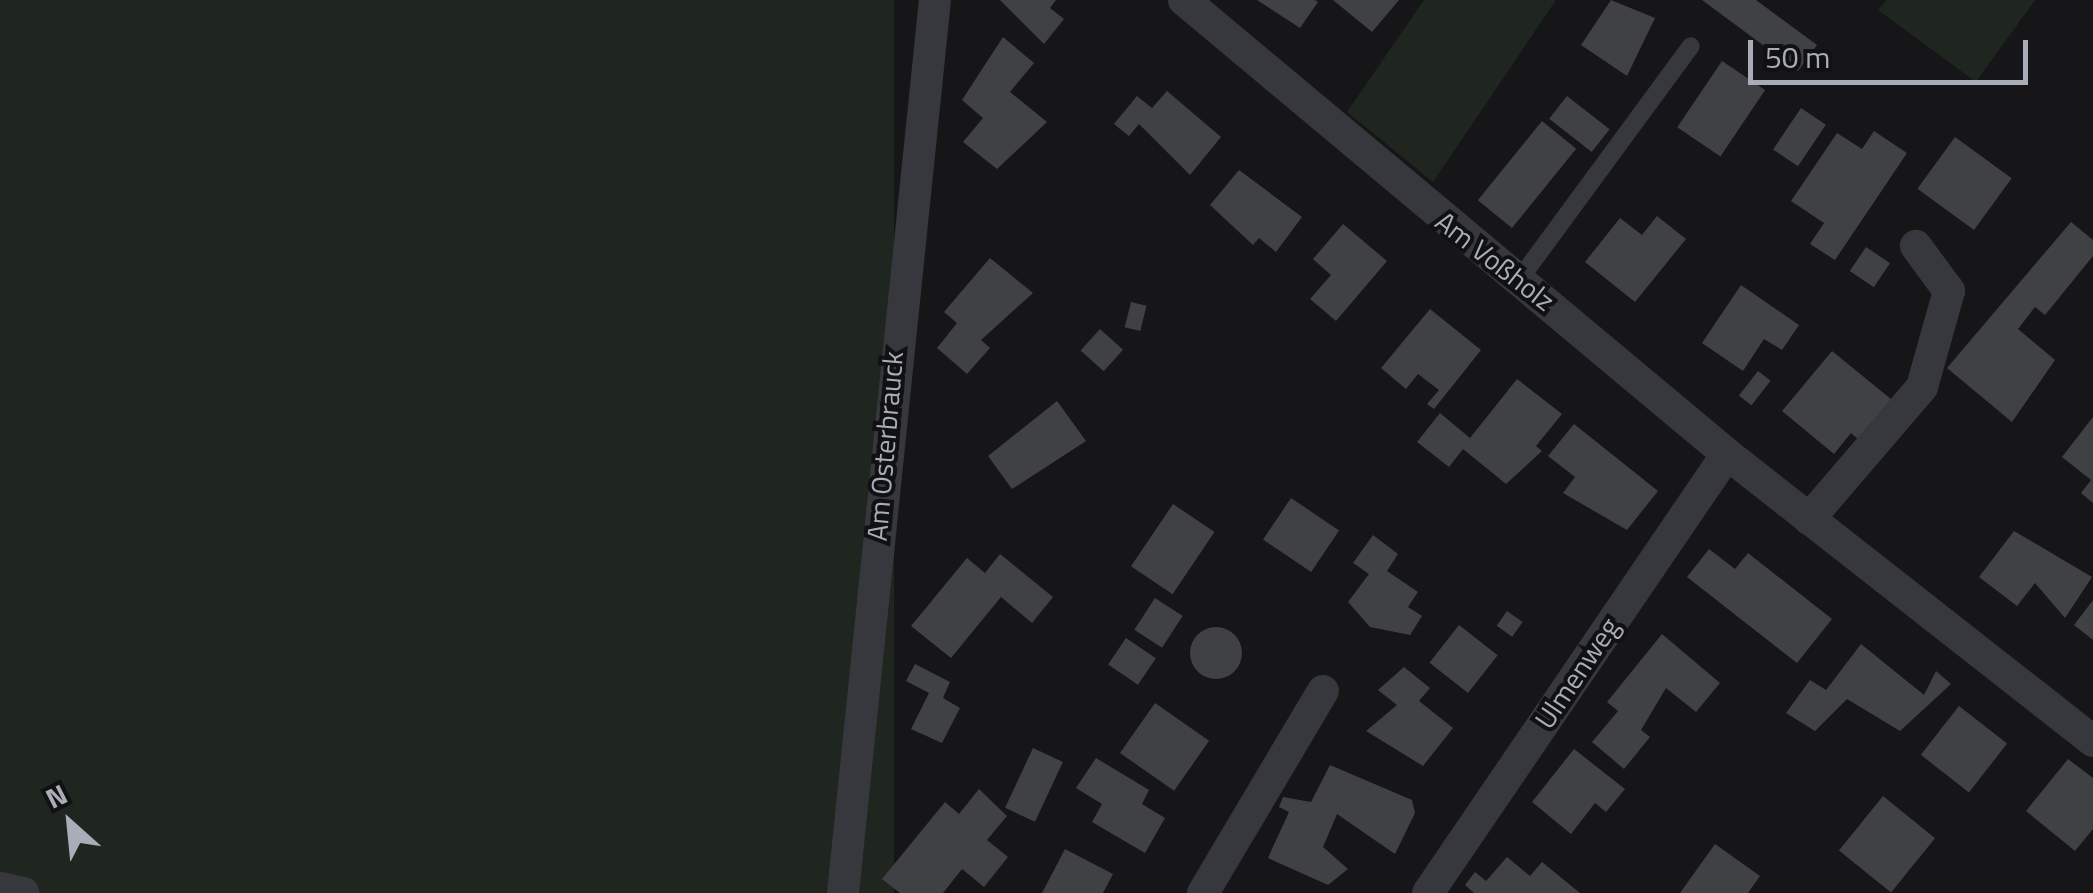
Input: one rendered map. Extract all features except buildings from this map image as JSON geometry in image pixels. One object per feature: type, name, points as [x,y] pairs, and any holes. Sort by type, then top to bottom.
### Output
[{"type":"street","name":"Am Osterbrauck","points":[[843,893],[935,0]]},
{"type":"street","name":"Am Voßholz","points":[[1184,0],[1727,454],[2093,742]]},
{"type":"street","points":[[1810,519],[1922,388],[1949,291],[1916,246]]},
{"type":"street","name":"Ulmenweg","points":[[1428,893],[1727,454]]},
{"type":"street","points":[[1203,893],[1324,691]]},
{"type":"street","points":[[0,888],[23,893]]},
{"type":"lane","points":[[1519,280],[1690,46]]},
{"type":"shaded area","points":[[0,0],[894,0],[894,893],[0,893]]},
{"type":"shaded area","points":[[1424,0],[1556,0],[1433,182],[1347,112]]},
{"type":"shaded area","points":[[1887,0],[2035,0],[1976,82],[1878,10]]}]
